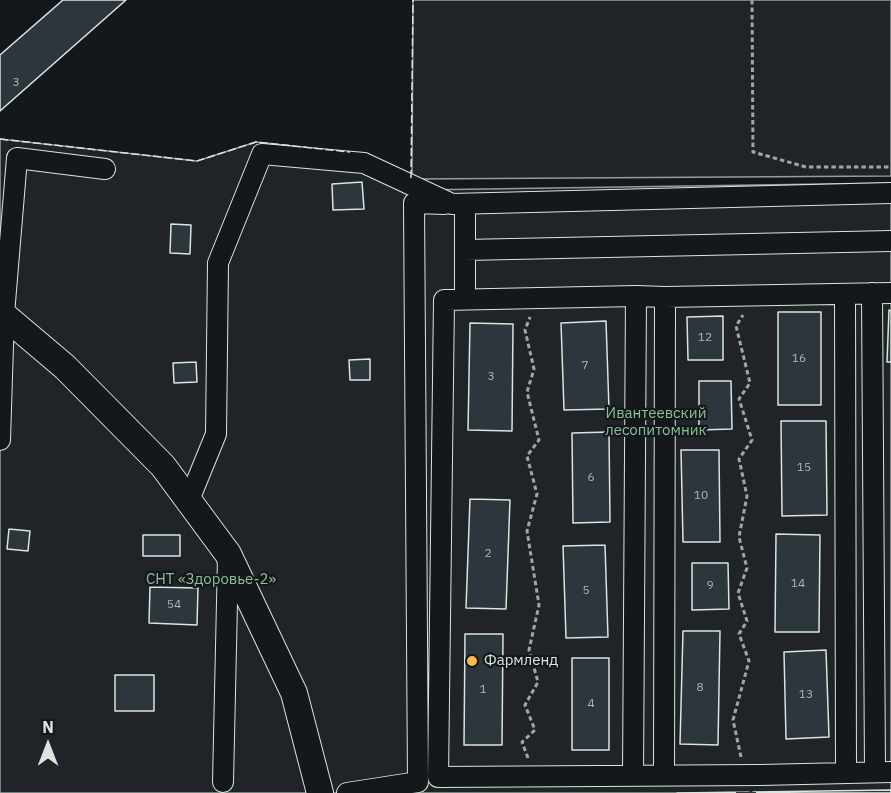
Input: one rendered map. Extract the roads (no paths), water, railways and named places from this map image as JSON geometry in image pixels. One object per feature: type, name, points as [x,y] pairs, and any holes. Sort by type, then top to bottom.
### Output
[{"type":"main road","points":[[2,313],[65,367],[163,466],[228,554],[294,693],[320,793]]},
{"type":"street","points":[[189,500],[216,434],[218,262],[262,154],[364,163],[459,204]]},
{"type":"street","points":[[0,440],[2,313],[17,158],[105,169]]},
{"type":"street","points":[[347,793],[418,782],[414,203],[459,204],[891,193]]},
{"type":"street","points":[[459,204],[465,250],[465,299]]},
{"type":"street","points":[[465,250],[891,242]]},
{"type":"street","points":[[882,293],[883,772],[846,773],[746,783],[664,775],[534,776],[439,785],[444,300],[636,296],[882,293]]},
{"type":"street","points":[[845,294],[846,773]]},
{"type":"street","points":[[633,776],[636,296]]},
{"type":"street","points":[[664,775],[665,297]]},
{"type":"street","points":[[223,782],[228,554]]},
{"type":"place","name":"Фармленд","points":[[472,661]]},
{"type":"park label","name":"Ивантеевский лесопитомник","points":[[656,422]]},
{"type":"park label","name":"СНТ «Здоровье-2»","points":[[211,580]]}]
